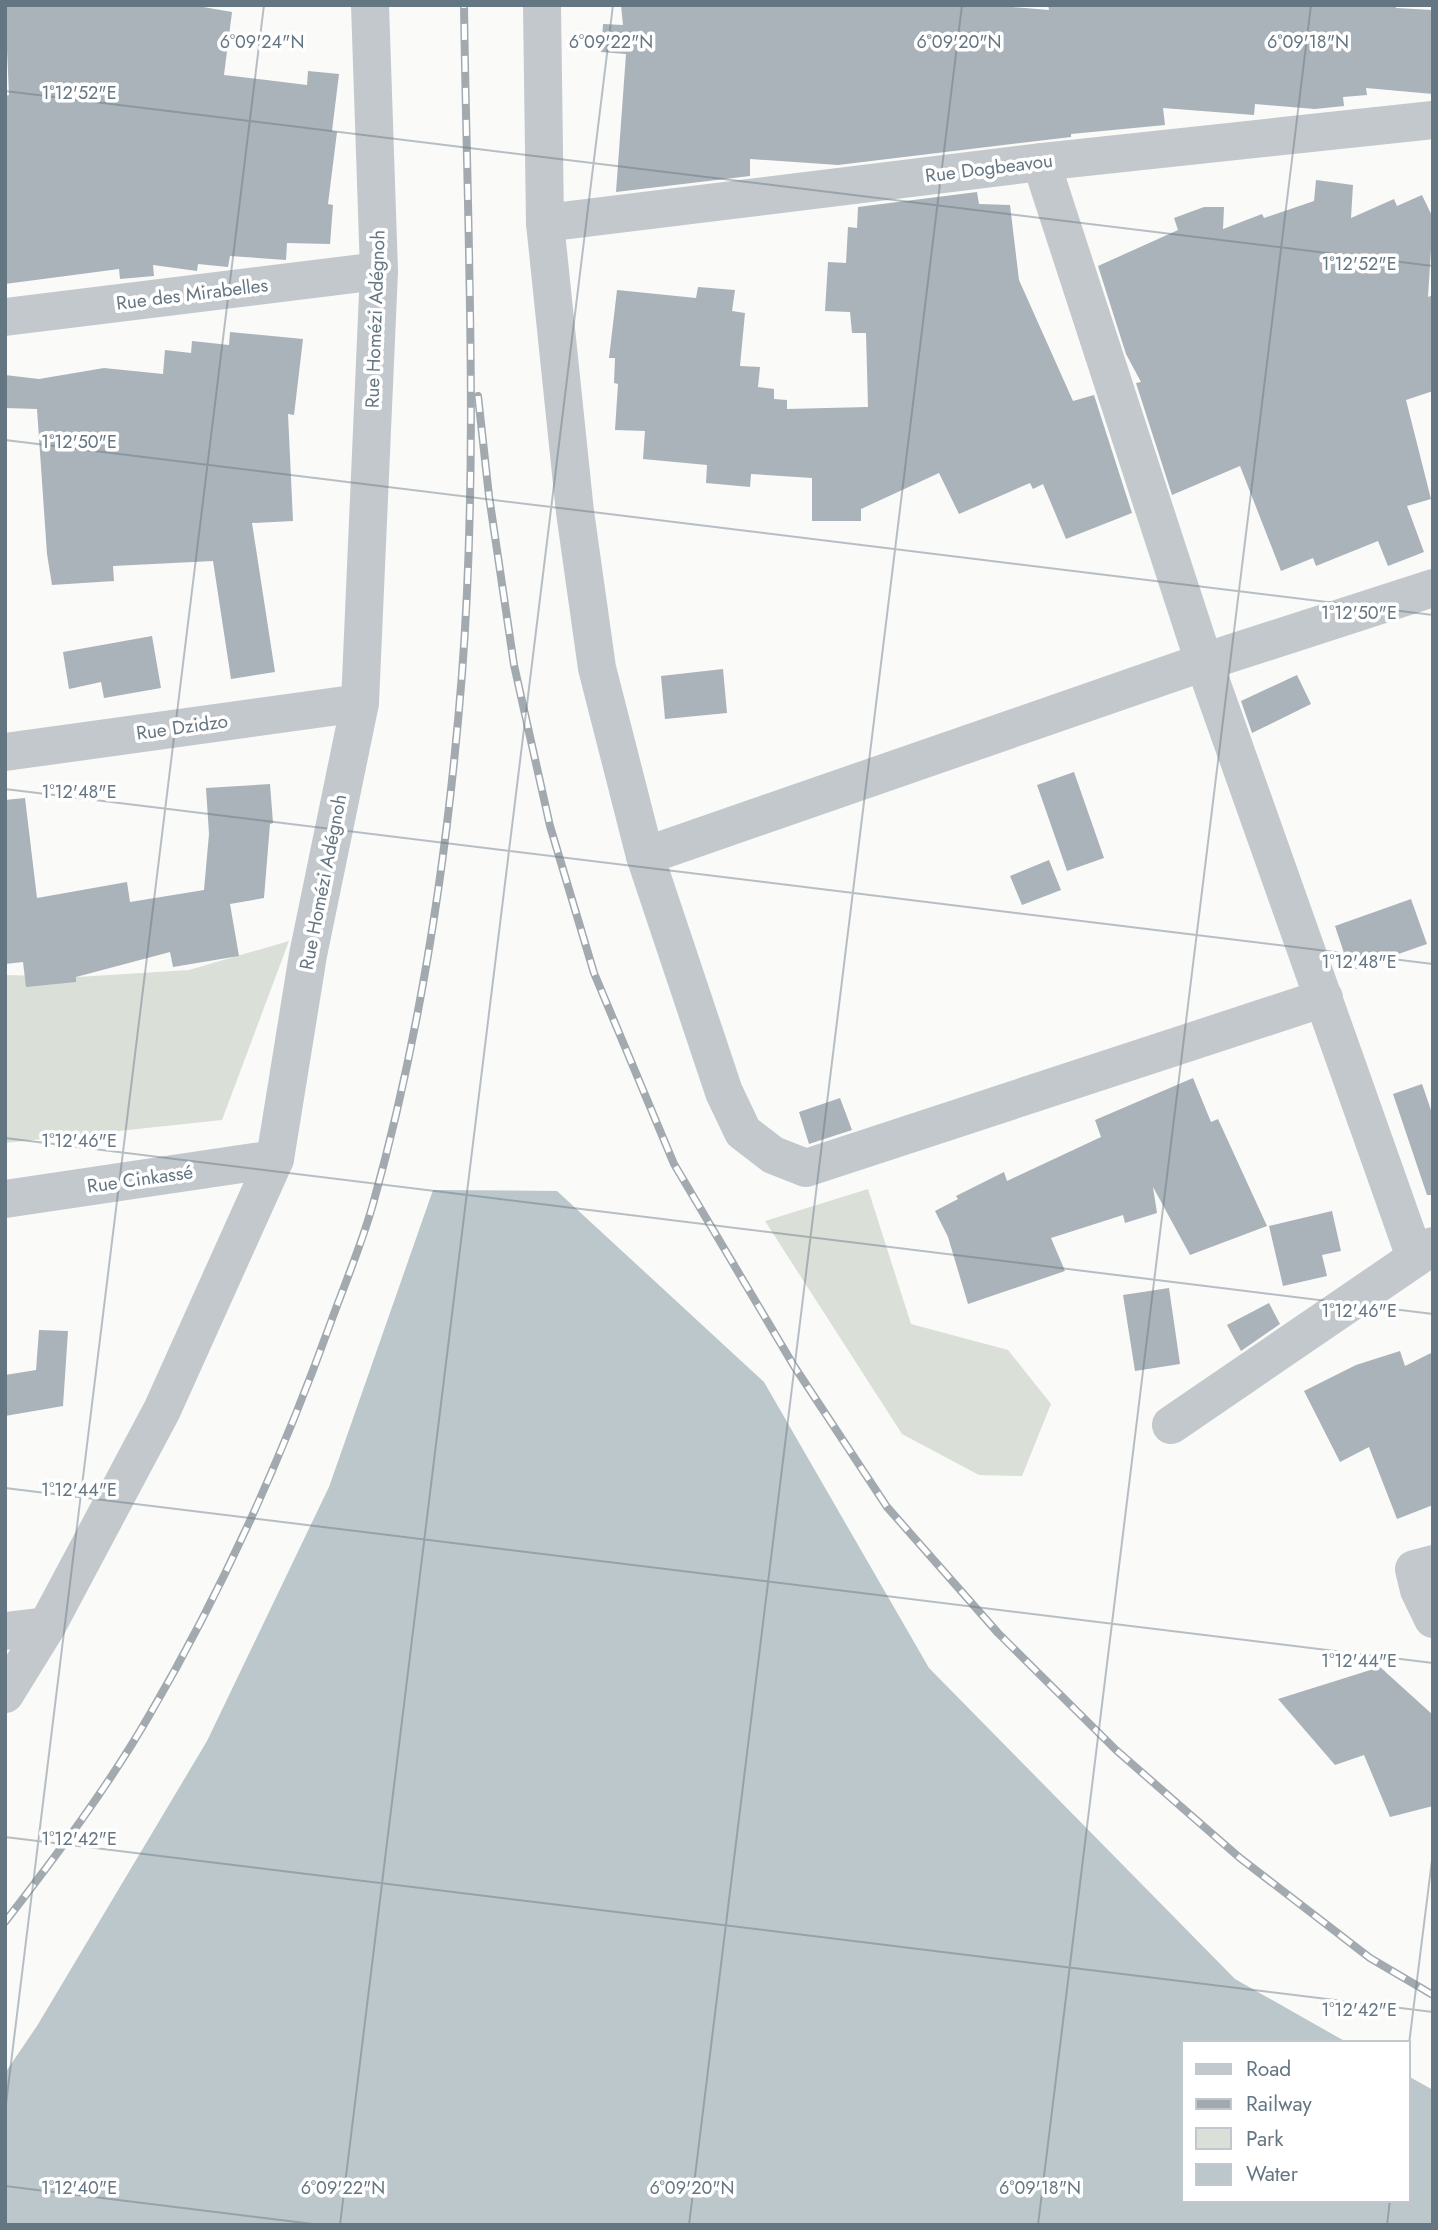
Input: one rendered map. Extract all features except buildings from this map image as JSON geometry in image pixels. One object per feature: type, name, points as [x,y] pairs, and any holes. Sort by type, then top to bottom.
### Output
[{"type":"street","name":"Rue Homézi Adégnoh","points":[[5,1694],[47,1626],[162,1410],[275,1159],[308,955],[359,704],[379,271],[370,5]]},
{"type":"street","points":[[542,5],[545,223],[575,512],[597,668],[645,856],[724,1092],[743,1132],[773,1155],[806,1168],[1324,998]]},
{"type":"street","name":"Rue Dogbeavou","points":[[545,223],[1041,162],[1431,126]]},
{"type":"street","points":[[1041,162],[1203,663],[1324,998],[1424,1252],[1171,1425]]},
{"type":"street","name":"Rue des Mirabelles","points":[[5,317],[379,271]]},
{"type":"street","points":[[645,856],[1203,663],[1433,588]]},
{"type":"street","name":"Rue Dzidzo","points":[[5,752],[359,704]]},
{"type":"street","name":"Rue Cinkassé","points":[[5,1199],[275,1159]]},
{"type":"street","points":[[1433,1564],[1414,1569],[1419,1590],[1433,1619]]},
{"type":"street","points":[[5,1632],[47,1626]]},
{"type":"green space","points":[[289,941],[222,1120],[5,1143],[5,975],[77,977],[189,970]]},
{"type":"green space","points":[[868,1189],[911,1324],[1008,1350],[1051,1404],[1022,1476],[979,1475],[902,1434],[765,1221]]},
{"type":"water","points":[[433,1190],[557,1191],[764,1382],[929,1668],[1235,1979],[1344,2041],[1182,2041],[1182,2202],[1410,2202],[1410,2077],[1433,2090],[1433,2225],[5,2225],[5,2073],[37,2026],[207,1741],[329,1487]]},
{"type":"railway","points":[[5,1922],[117,1768],[177,1667],[227,1570],[272,1471],[313,1370],[364,1233],[390,1139],[419,1008],[430,942],[449,808],[462,674],[471,424],[464,5]]},
{"type":"railway","points":[[478,396],[489,496],[514,665],[550,826],[594,973],[674,1164],[794,1366],[887,1507],[998,1633],[1116,1750],[1240,1858],[1370,1958],[1433,1995]]}]
